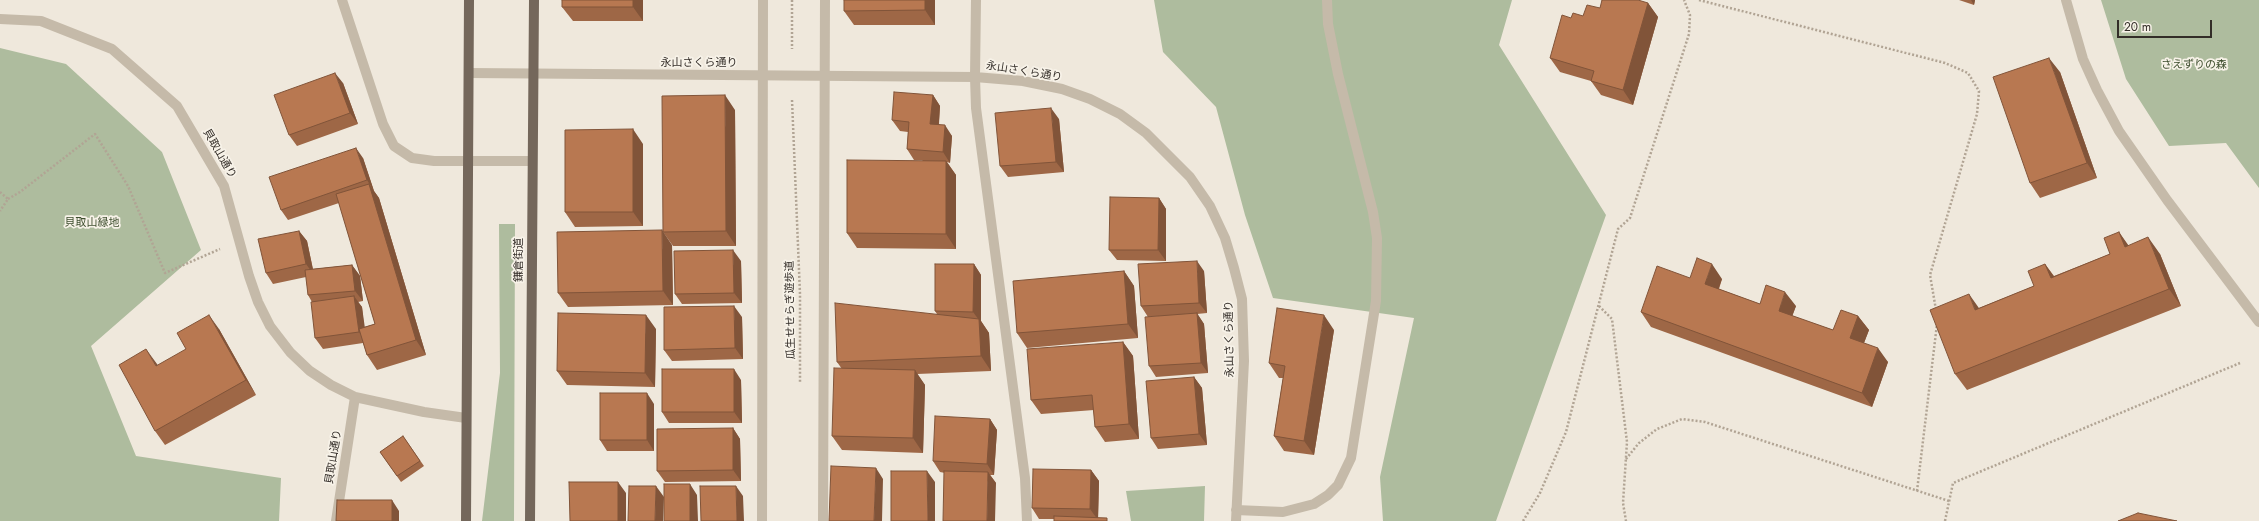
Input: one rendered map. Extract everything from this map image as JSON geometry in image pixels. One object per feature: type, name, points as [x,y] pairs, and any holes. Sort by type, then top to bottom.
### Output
[{"type":"main road","points":[[466,521],[469,0]]},
{"type":"main road","name":"鎌倉街道","points":[[530,521],[534,0]]},
{"type":"street","points":[[342,0],[382,124],[394,146],[412,158],[434,161],[532,161]]},
{"type":"street","points":[[762,521],[763,0]]},
{"type":"street","points":[[823,521],[826,75],[825,0]]},
{"type":"street","points":[[976,0],[976,108],[1026,478],[1027,521]]},
{"type":"street","points":[[1236,510],[1283,512],[1314,504],[1328,495],[1338,485],[1351,458],[1376,301],[1377,238],[1373,212],[1338,74],[1328,24],[1327,0]]},
{"type":"street","points":[[2066,0],[2083,59],[2097,90],[2119,131],[2168,200],[2259,322]]},
{"type":"street","name":"貝取山通り","points":[[0,19],[41,21],[112,49],[177,106],[224,186],[251,283],[270,326],[290,352],[310,371],[331,385],[355,397],[424,412],[466,418]]},
{"type":"street","name":"永山さくら通り","points":[[469,73],[975,76],[1023,81],[1062,89],[1090,99],[1120,114],[1146,133],[1172,157],[1190,177],[1210,206],[1225,238],[1242,299],[1244,361],[1236,521]]},
{"type":"street","name":"貝取山通り","points":[[336,521],[355,397]]},
{"type":"path","points":[[792,0],[792,49]]},
{"type":"path","points":[[1522,521],[1540,493],[1566,432],[1618,229],[1630,218],[1689,34],[1690,15],[1684,0]]},
{"type":"path","points":[[1699,0],[1945,63],[1968,73],[1979,91],[1977,114],[1930,274],[1937,313]]},
{"type":"path","name":"瓜生せせらぎ遊歩道","points":[[792,100],[800,294],[800,388]]},
{"type":"path","points":[[0,211],[8,199],[20,192],[95,134],[128,186],[165,272],[239,242]]},
{"type":"path","points":[[0,192],[8,199]]},
{"type":"path","points":[[1598,306],[1612,319],[1627,442],[1623,503],[1626,521]]},
{"type":"path","points":[[1917,491],[1938,320]]},
{"type":"path","points":[[1945,521],[1953,483],[2240,362]]},
{"type":"path","points":[[1626,459],[1639,444],[1657,429],[1682,419],[1705,422],[1949,501]]},
{"type":"green space","points":[[1154,0],[1512,0],[1499,45],[1606,215],[1496,521],[1383,521],[1380,477],[1414,318],[1273,298],[1245,215],[1216,107],[1163,52]]},
{"type":"green space","name":"さえずりの森","points":[[2101,0],[2259,0],[2259,188],[2226,143],[2169,146],[2126,79]]},
{"type":"green space","name":"貝取山緑地","points":[[0,48],[66,64],[162,152],[201,250],[91,346],[136,456],[281,478],[279,521],[0,521]]},
{"type":"green space","points":[[499,224],[515,224],[514,521],[482,521],[500,373]]},
{"type":"green space","points":[[1205,486],[1204,521],[1131,521],[1126,491]]},
{"type":"building","points":[[562,0],[633,0],[633,7],[562,7]]},
{"type":"building","points":[[844,0],[925,0],[925,10],[844,11]]},
{"type":"building","points":[[1602,0],[1638,0],[1648,3],[1623,90],[1591,81],[1594,71],[1550,58],[1562,15],[1571,18],[1573,13],[1583,16],[1587,5],[1600,8]]},
{"type":"building","points":[[2049,58],[2087,163],[2030,183],[1993,77]]},
{"type":"building","points":[[335,73],[350,113],[289,135],[274,95]]},
{"type":"building","points":[[894,92],[933,95],[930,124],[945,125],[943,152],[907,149],[909,122],[892,120]]},
{"type":"building","points":[[725,95],[726,231],[663,232],[662,96]]},
{"type":"building","points":[[1051,108],[1056,162],[1000,166],[995,113]]},
{"type":"building","points":[[633,129],[633,212],[565,212],[565,130]]},
{"type":"building","points":[[356,148],[367,180],[281,210],[269,177]]},
{"type":"building","points":[[847,160],[946,161],[946,234],[847,233]]},
{"type":"building","points":[[369,184],[416,340],[367,355],[359,329],[375,324],[336,194]]},
{"type":"building","points":[[1110,197],[1159,198],[1158,250],[1109,250]]},
{"type":"building","points":[[662,230],[663,291],[558,293],[557,232]]},
{"type":"building","points":[[299,231],[306,264],[266,273],[258,239]]},
{"type":"building","points":[[2119,232],[2125,247],[2148,237],[2169,289],[1955,374],[1930,310],[1969,294],[1975,310],[2034,286],[2028,271],[2045,264],[2051,278],[2110,254],[2104,238]]},
{"type":"building","points":[[733,250],[734,293],[675,294],[674,251]]},
{"type":"building","points":[[1697,258],[1712,264],[1705,284],[1760,304],[1766,285],[1785,292],[1779,311],[1833,330],[1841,310],[1858,316],[1850,338],[1878,348],[1862,393],[1641,312],[1657,266],[1690,278]]},
{"type":"building","points":[[1197,261],[1199,303],[1141,306],[1138,264]]},
{"type":"building","points":[[935,264],[974,264],[973,312],[935,311]]},
{"type":"building","points":[[352,265],[355,291],[308,295],[305,270]]},
{"type":"building","points":[[1124,271],[1128,324],[1017,333],[1013,281]]},
{"type":"building","points":[[354,296],[359,332],[315,338],[311,302]]},
{"type":"building","points":[[835,303],[979,319],[981,356],[837,362]]},
{"type":"building","points":[[734,306],[735,348],[664,350],[664,307]]},
{"type":"building","points":[[1277,308],[1324,315],[1304,441],[1274,436],[1285,366],[1269,363]]},
{"type":"building","points":[[558,313],[646,315],[645,373],[557,371]]},
{"type":"building","points":[[1197,313],[1201,363],[1149,366],[1145,317]]},
{"type":"building","points":[[209,315],[246,380],[155,431],[119,365],[146,349],[156,366],[186,349],[177,333]]},
{"type":"building","points":[[1123,342],[1129,424],[1095,427],[1092,395],[1031,400],[1027,349]]},
{"type":"building","points":[[834,368],[915,370],[913,438],[832,436]]},
{"type":"building","points":[[662,369],[734,369],[734,412],[662,412]]},
{"type":"building","points":[[1194,377],[1199,434],[1151,438],[1146,381]]},
{"type":"building","points":[[600,393],[647,393],[647,440],[600,440]]},
{"type":"building","points":[[935,416],[990,419],[987,464],[933,461]]},
{"type":"building","points":[[733,428],[733,470],[657,471],[657,429]]},
{"type":"building","points":[[403,436],[420,461],[397,476],[380,452]]},
{"type":"building","points":[[831,466],[876,468],[874,521],[829,521]]},
{"type":"building","points":[[1033,469],[1091,470],[1090,509],[1032,508]]},
{"type":"building","points":[[891,471],[927,471],[928,521],[891,521]]},
{"type":"building","points":[[944,471],[988,472],[987,521],[943,521]]},
{"type":"building","points":[[569,482],[618,482],[618,521],[570,521]]},
{"type":"building","points":[[664,484],[690,484],[690,521],[664,521]]},
{"type":"building","points":[[629,486],[656,486],[655,521],[628,521]]},
{"type":"building","points":[[700,486],[736,486],[737,521],[701,521]]},
{"type":"building","points":[[337,500],[392,500],[392,521],[336,521]]},
{"type":"building","points":[[2138,513],[2177,521],[2118,521]]},
{"type":"building","points":[[1054,516],[1107,518],[1107,521],[1054,521]]}]
